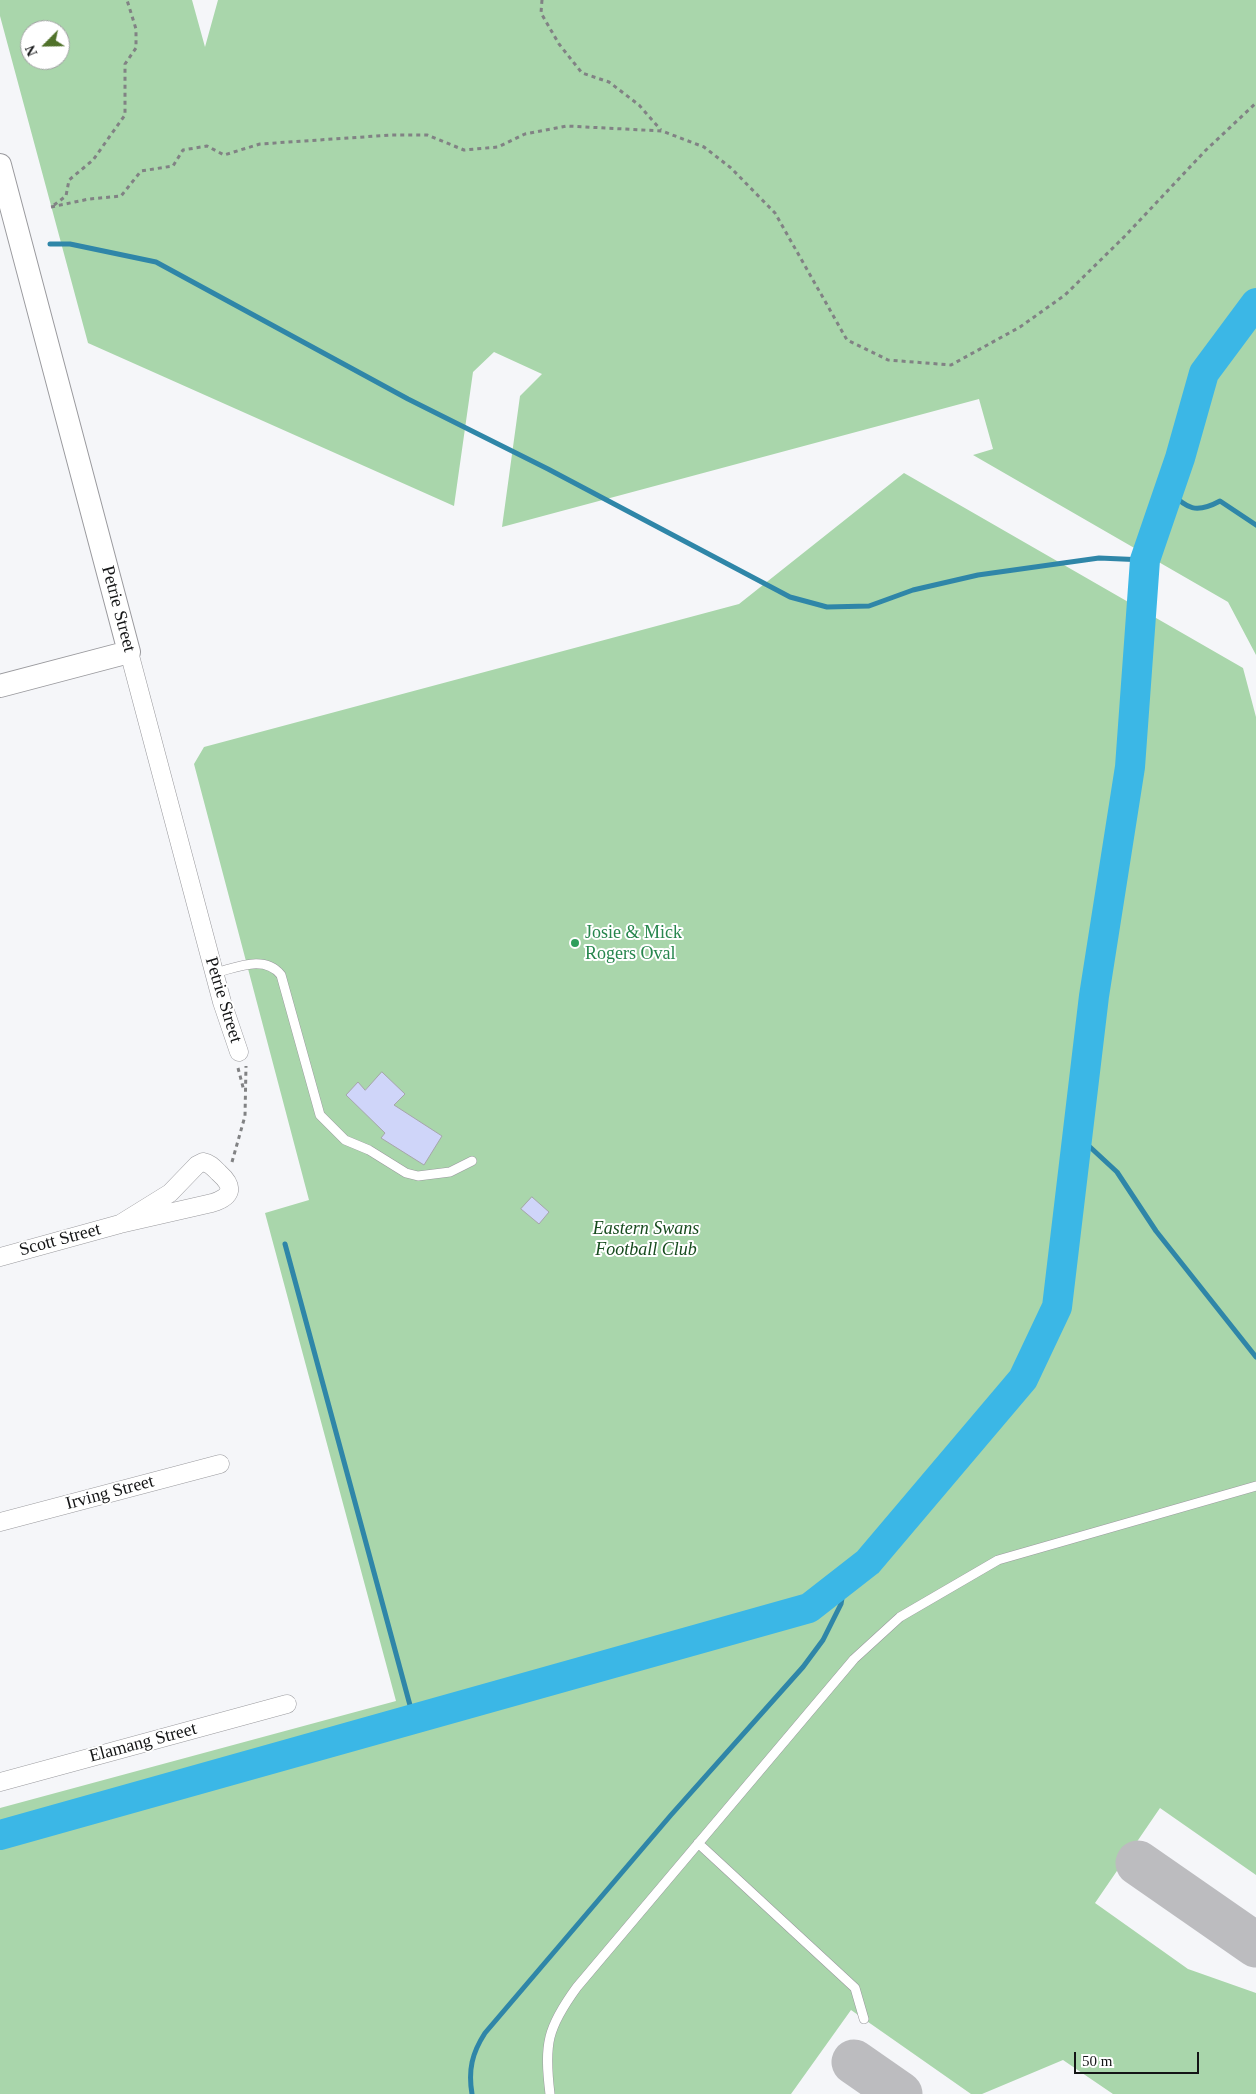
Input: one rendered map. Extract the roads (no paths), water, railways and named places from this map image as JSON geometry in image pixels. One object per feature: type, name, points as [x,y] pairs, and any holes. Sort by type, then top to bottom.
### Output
[{"type":"street","name":"Petrie Street","points":[[0,165],[214,973],[239,1052]]},
{"type":"street","points":[[0,686],[129,652]]},
{"type":"street","points":[[202,1162],[210,1164],[229,1183],[228,1195],[220,1201],[120,1224],[170,1193],[202,1162]]},
{"type":"street","name":"Scott Street","points":[[0,1257],[120,1224]]},
{"type":"street","name":"Irving Street","points":[[0,1522],[220,1464]]},
{"type":"street","name":"Elamang Street","points":[[0,1782],[287,1704]]},
{"type":"lane","points":[[214,973],[260,963],[269,964],[281,975],[320,1115],[345,1140],[368,1150],[406,1173],[418,1176],[450,1172],[472,1161]]},
{"type":"lane","points":[[550,2094],[547,2063],[549,2038],[558,2013],[577,1987],[854,1659],[900,1617],[998,1560],[1256,1486]]},
{"type":"lane","points":[[698,1843],[855,1988],[864,2019]]},
{"type":"waterway","points":[[50,244],[70,244],[156,262],[408,399],[548,469],[790,597],[827,607],[869,606],[913,590],[978,575],[1099,558],[1145,560]]},
{"type":"waterway","points":[[0,1835],[809,1608],[868,1562],[1023,1379],[1057,1307],[1094,996],[1130,767],[1145,560],[1180,458],[1204,373],[1256,303]]},
{"type":"waterway","points":[[1169,491],[1181,502],[1192,508],[1204,507],[1220,501],[1256,525]]},
{"type":"waterway","points":[[1077,1135],[1117,1172],[1156,1231],[1256,1357]]},
{"type":"waterway","points":[[285,1244],[414,1720]]},
{"type":"waterway","points":[[472,2094],[472,2062],[485,2033],[671,1815],[803,1667],[823,1640],[841,1604],[845,1580]]},
{"type":"place","name":"Josie & Mick Rogers Oval","points":[[575,943]]},
{"type":"park label","name":"Eastern Swans Football Club","points":[[646,1239]]}]
